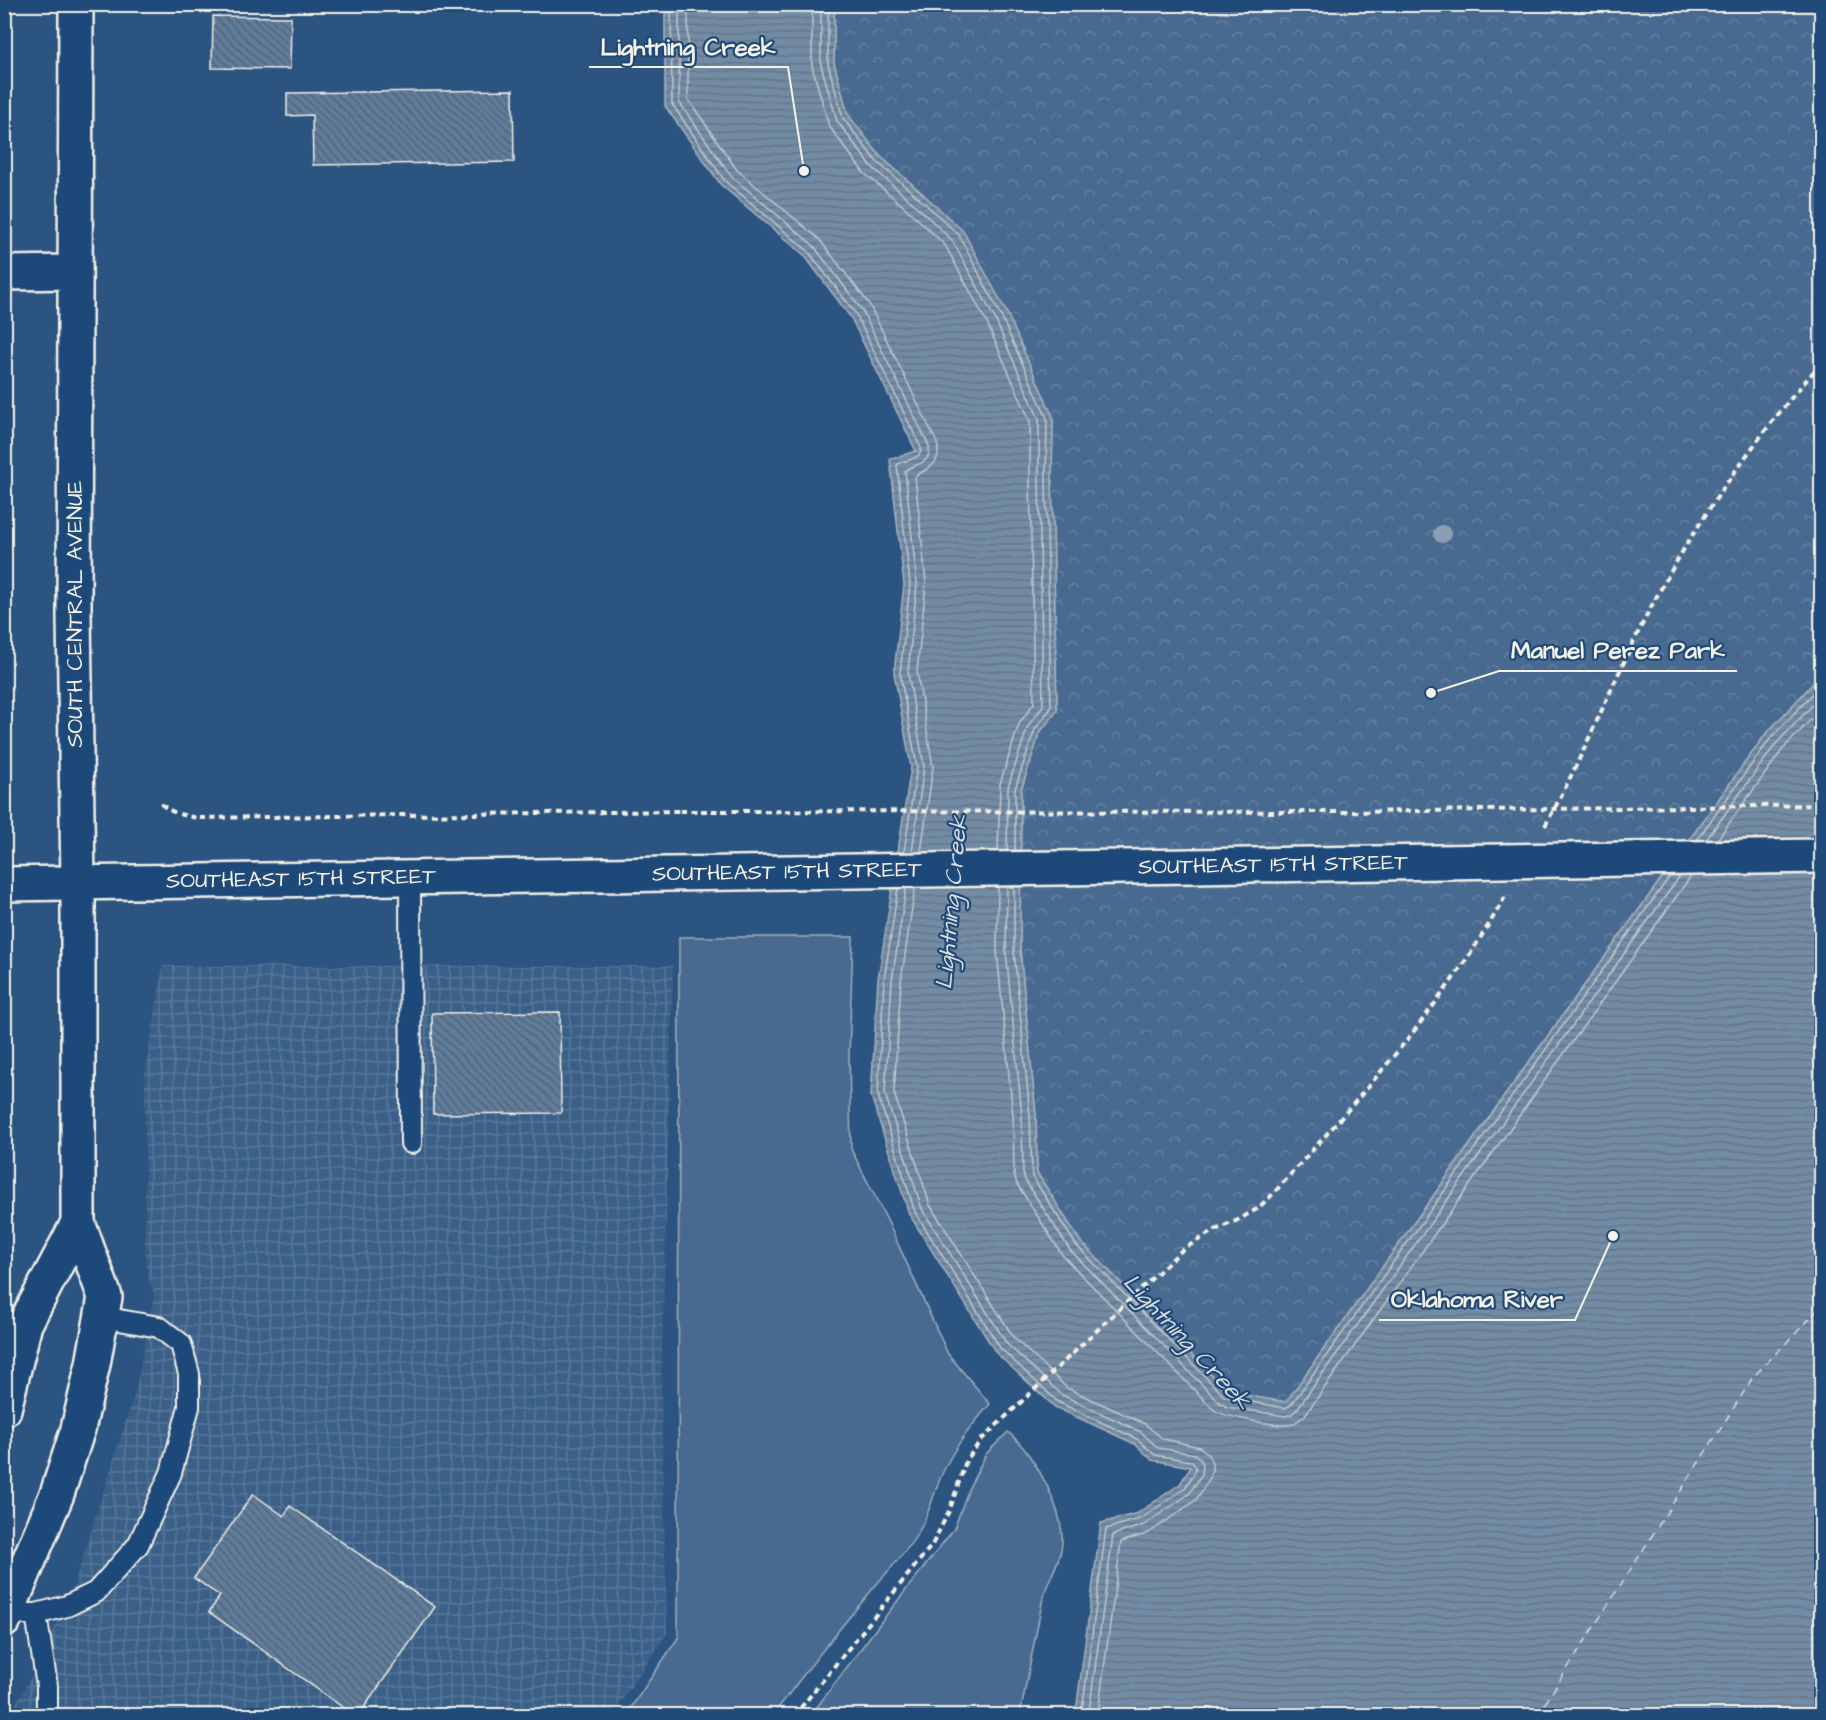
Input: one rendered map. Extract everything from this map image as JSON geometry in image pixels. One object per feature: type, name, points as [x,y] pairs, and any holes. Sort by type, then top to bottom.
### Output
[{"type":"main road","name":"SOUTH CENTRAL AVENUE","points":[[16,1616],[78,1429],[105,1298],[78,1223],[78,882],[74,615],[76,4]]},
{"type":"main road","points":[[4,273],[75,272]]},
{"type":"main road","name":"SOUTHEAST 15TH STREET","points":[[4,884],[1821,856]]},
{"type":"main road","name":"SOUTH CENTRAL AVENUE","points":[[4,1409],[25,1324],[78,1223]]},
{"type":"lane","points":[[410,878],[411,1143]]},
{"type":"lane","points":[[46,1716],[46,1686],[16,1616],[66,1606],[96,1592],[138,1545],[171,1473],[189,1407],[189,1374],[181,1344],[159,1327],[102,1317]]},
{"type":"path","points":[[161,804],[176,813],[199,818],[680,810],[1350,812],[1821,805]]},
{"type":"path","points":[[795,1716],[932,1545],[950,1509],[960,1476],[971,1452],[995,1426],[1182,1250]]},
{"type":"shaded area","points":[[163,966],[673,966],[661,1391],[667,1633],[612,1715],[9,1716],[37,1666],[73,1588],[136,1389],[154,1294],[148,1276],[145,1247],[145,1075]]},
{"type":"green space","points":[[836,4],[1821,5],[1821,675],[1765,735],[1286,1402],[1229,1393],[1080,1241],[1037,1173],[1036,1115],[1020,950],[1021,790],[1040,732],[1057,711],[1052,479],[1053,417],[923,194],[880,156],[848,115],[834,63]]},
{"type":"green space","points":[[679,937],[853,937],[849,1056],[851,1149],[888,1222],[948,1354],[990,1404],[953,1453],[940,1479],[923,1524],[913,1540],[773,1715],[626,1715],[678,1638]]},
{"type":"green space","points":[[1008,1432],[1029,1455],[1047,1486],[1054,1503],[1062,1536],[1060,1556],[1043,1598],[1020,1715],[811,1715],[954,1529],[969,1488],[986,1454]]},
{"type":"water","points":[[665,5],[836,5],[834,63],[848,115],[880,156],[963,231],[1007,313],[1053,417],[1052,479],[1057,711],[1040,732],[1021,790],[1020,950],[1036,1115],[1037,1173],[1080,1241],[1229,1393],[1286,1402],[1765,735],[1821,675],[1821,1715],[1071,1715],[1077,1704],[1101,1523],[1138,1513],[1180,1484],[1191,1467],[1152,1460],[1135,1444],[1055,1407],[996,1353],[909,1214],[871,1096],[878,979],[911,767],[894,673],[904,585],[890,459],[916,451],[851,318],[804,255],[721,185],[665,106]]},
{"type":"building","points":[[213,16],[291,17],[290,69],[212,68]]},
{"type":"building","points":[[513,90],[514,162],[313,165],[312,115],[287,116],[287,93]]},
{"type":"building","points":[[560,1012],[561,1113],[433,1114],[432,1013]]},
{"type":"building","points":[[253,1494],[284,1516],[290,1506],[435,1607],[358,1716],[209,1612],[220,1596],[194,1578]]},
{"type":"ferry route","points":[[1537,1716],[1754,1376],[1822,1306]]},
{"type":"place","name":"Lightning Creek","points":[[804,171]]},
{"type":"place","name":"Manuel Perez Park","points":[[1431,693]]},
{"type":"place","name":"Oklahoma River","points":[[1613,1236]]}]
